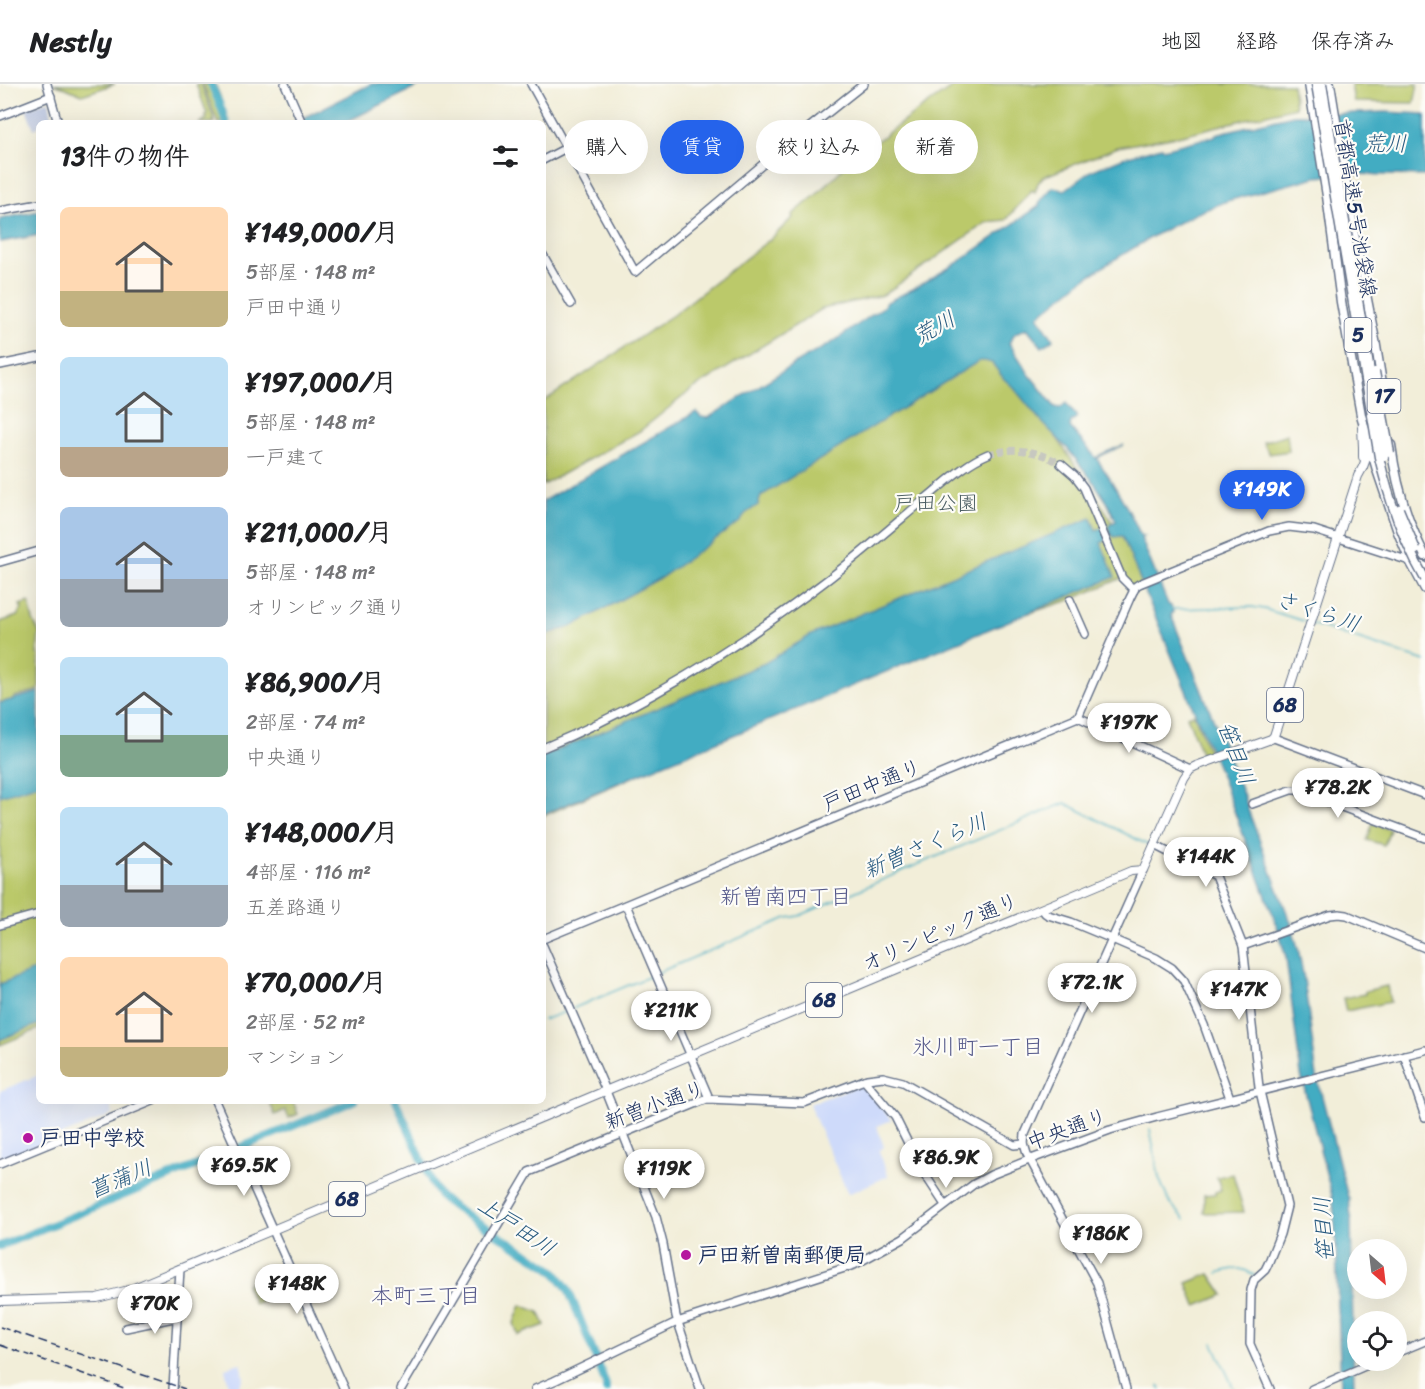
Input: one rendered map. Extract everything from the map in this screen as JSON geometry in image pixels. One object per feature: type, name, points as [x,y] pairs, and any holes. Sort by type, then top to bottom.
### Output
[{"type":"highway","name":"17","points":[[1309,84],[1341,302],[1361,416],[1380,483],[1398,532],[1425,588]]},
{"type":"highway","name":"首都高速5号池袋線","points":[[1316,84],[1384,456],[1398,505],[1425,567]]},
{"type":"highway","name":"首都高速5号池袋線","points":[[1322,84],[1373,428],[1385,483],[1401,530],[1425,579]]},
{"type":"highway","name":"17","points":[[1330,84],[1354,233],[1375,340],[1395,474],[1409,520],[1425,556]]},
{"type":"highway","points":[[1347,252],[1366,322],[1395,474]]},
{"type":"highway","points":[[1347,252],[1350,325],[1380,483]]},
{"type":"main road","name":"68","points":[[1358,476],[1376,426],[1381,379]]},
{"type":"main road","name":"68","points":[[1190,769],[1274,738],[1358,476],[1364,452],[1361,416]]},
{"type":"main road","points":[[1143,870],[1190,769]]},
{"type":"main road","name":"オリンピック通り","points":[[0,1301],[108,1297],[129,1290],[1131,872],[1143,870]]},
{"type":"street","points":[[47,84],[57,120]]},
{"type":"street","points":[[285,84],[301,120]]},
{"type":"street","points":[[531,84],[564,144]]},
{"type":"street","points":[[580,174],[635,272],[779,151],[864,84]]},
{"type":"street","points":[[0,116],[51,96]]},
{"type":"street","points":[[546,158],[564,149]]},
{"type":"street","points":[[0,212],[36,205]]},
{"type":"street","points":[[546,260],[571,304]]},
{"type":"street","points":[[0,365],[36,358]]},
{"type":"street","points":[[546,747],[627,710],[718,656],[832,576],[950,478],[988,454]]},
{"type":"street","points":[[1062,464],[1081,484],[1122,578],[1136,587]]},
{"type":"street","points":[[1190,769],[1078,717],[1136,587],[1289,527],[1304,528],[1338,538],[1425,567]]},
{"type":"street","points":[[0,562],[36,552]]},
{"type":"street","points":[[1070,600],[1085,634]]},
{"type":"street","name":"戸田中通り","points":[[546,938],[1078,717]]},
{"type":"street","points":[[1274,738],[1425,795]]},
{"type":"street","points":[[1252,804],[1296,790],[1425,838]]},
{"type":"street","points":[[1154,846],[1215,876],[1243,946],[1260,1090],[1287,1206],[1280,1234],[1268,1264],[1254,1280],[1251,1290],[1251,1344],[1270,1389]]},
{"type":"street","points":[[1126,1389],[1097,1282],[1029,1160],[1024,1144],[1025,1134],[1143,870]]},
{"type":"street","points":[[626,905],[709,1098]]},
{"type":"street","points":[[1042,909],[1048,915],[1071,922],[1164,962],[1179,975],[1204,1025],[1230,1098]]},
{"type":"street","points":[[1243,946],[1334,914],[1343,914],[1425,948]]},
{"type":"street","points":[[0,925],[36,915]]},
{"type":"street","points":[[546,953],[657,1217],[678,1322],[700,1389]]},
{"type":"street","points":[[1425,1050],[1404,1055],[1425,1118]]},
{"type":"street","name":"中央通り","points":[[535,1389],[678,1322],[854,1265],[903,1238],[984,1178],[1029,1160],[1120,1127],[1404,1055]]},
{"type":"street","name":"新曽小通り","points":[[401,1389],[530,1172],[709,1098],[804,1102],[864,1080],[883,1077],[903,1082],[1014,1145],[1024,1144]]},
{"type":"street","points":[[864,1080],[895,1117],[920,1167],[945,1205]]},
{"type":"street","points":[[0,1164],[146,1104]]},
{"type":"street","points":[[216,1104],[344,1389]]},
{"type":"street","points":[[172,1389],[180,1269]]},
{"type":"street","points":[[126,1328],[178,1317]]},
{"type":"street","points":[[1407,1348],[1425,1341]]},
{"type":"street","points":[[1312,1389],[1354,1371]]},
{"type":"shaded area","points":[[49,101],[53,120],[36,120],[34,129],[26,109]]},
{"type":"shaded area","name":"戸田中学校","points":[[36,1076],[36,1104],[110,1104],[113,1114],[0,1161],[0,1091]]},
{"type":"shaded area","points":[[861,1085],[892,1120],[877,1126],[884,1147],[879,1151],[888,1176],[848,1194],[809,1104]]},
{"type":"shaded area","points":[[240,1363],[244,1378],[238,1389],[229,1386],[225,1368]]},
{"type":"green space","points":[[53,84],[115,84],[82,95]]},
{"type":"green space","points":[[196,84],[201,84],[214,120],[205,120],[207,114]]},
{"type":"green space","points":[[203,84],[215,84],[220,96],[227,120],[217,120]]},
{"type":"green space","points":[[957,84],[1292,84],[1295,107],[1182,135],[1118,147],[1043,177],[1035,192],[1032,190],[1006,220],[987,222],[883,295],[822,309],[691,390],[640,431],[546,483],[546,400],[673,315],[773,237],[793,217],[792,215],[837,174],[882,174],[882,137],[894,128],[894,174],[978,174],[978,120],[905,120]]},
{"type":"green space","points":[[1351,84],[1418,84],[1414,103],[1354,102]]},
{"type":"green space","name":"戸田公園","points":[[980,322],[1150,581],[1134,590],[1122,578],[1070,600],[913,655],[546,815],[546,569]]},
{"type":"green space","points":[[1287,434],[1289,451],[1269,454],[1263,442]]},
{"type":"green space","points":[[29,602],[36,626],[36,691],[0,703],[0,622],[17,616],[22,609],[20,605]]},
{"type":"green space","points":[[1194,714],[1210,755],[1203,758],[1187,716]]},
{"type":"green space","points":[[36,748],[36,1030],[0,1045],[0,756]]},
{"type":"green space","points":[[1373,823],[1390,830],[1384,845],[1367,840]]},
{"type":"green space","points":[[1387,986],[1390,1002],[1346,1011],[1343,998],[1365,994],[1365,991]]},
{"type":"green space","points":[[270,1104],[294,1104],[298,1114],[289,1118],[285,1110],[275,1115]]},
{"type":"green space","points":[[1233,1174],[1244,1212],[1204,1213],[1204,1195],[1215,1194],[1221,1190],[1217,1177]]},
{"type":"green space","points":[[1210,1274],[1224,1295],[1196,1306],[1187,1283]]},
{"type":"green space","points":[[261,1278],[265,1288],[272,1286],[276,1295],[254,1304],[246,1284]]},
{"type":"green space","points":[[521,1305],[539,1312],[545,1325],[518,1335],[514,1323]]},
{"type":"water","points":[[371,84],[423,84],[350,120],[299,120]]},
{"type":"water","name":"荒川","points":[[1386,112],[1425,114],[1425,176],[1353,174],[1316,177],[1227,201],[1195,214],[1155,235],[1081,281],[1038,316],[1053,339],[1042,347],[1027,328],[1015,333],[1009,343],[1029,374],[1055,407],[1060,408],[1066,403],[1077,417],[1071,422],[1070,427],[1096,458],[1124,445],[1097,459],[1121,497],[1141,536],[1144,536],[1141,538],[1168,604],[1171,606],[1173,612],[1171,615],[1247,805],[1250,805],[1247,807],[1290,921],[1293,923],[1291,924],[1304,979],[1317,1077],[1350,1199],[1352,1218],[1351,1239],[1347,1239],[1347,1299],[1352,1299],[1353,1311],[1347,1311],[1347,1371],[1354,1371],[1354,1389],[1341,1389],[1333,1200],[1301,1075],[1286,958],[1278,928],[1220,773],[1122,536],[1113,537],[1111,533],[1108,535],[1110,539],[1101,543],[1115,577],[546,813],[546,755],[765,663],[811,635],[1091,518],[1096,530],[1105,527],[1107,532],[1110,531],[1108,526],[1116,521],[1095,484],[1067,448],[1039,419],[992,363],[985,361],[979,361],[761,496],[758,505],[745,514],[741,521],[662,577],[573,626],[546,635],[546,499],[696,412],[701,417],[708,418],[830,344],[887,302],[957,263],[1039,206],[1040,201],[1053,187],[1065,190],[1091,171],[1125,157],[1293,115]]},
{"type":"water","points":[[36,212],[36,236],[0,242],[0,219]]},
{"type":"water","points":[[36,693],[36,785],[0,796],[0,703]]},
{"type":"water","points":[[36,969],[36,1025],[0,1040],[0,984]]},
{"type":"waterway","points":[[211,84],[225,120]]},
{"type":"waterway","name":"さくら川","points":[[1170,609],[1252,607],[1307,622]]},
{"type":"waterway","name":"さくら川","points":[[1312,624],[1425,661]]},
{"type":"waterway","name":"新曽さくら川","points":[[657,973],[787,918],[799,916],[1065,803],[1148,845]]},
{"type":"waterway","name":"新曽さくら川","points":[[574,1008],[653,975]]},
{"type":"waterway","name":"新曽さくら川","points":[[546,1019],[567,1011]]},
{"type":"waterway","name":"菖蒲川","points":[[0,1246],[347,1104]]},
{"type":"waterway","name":"上戸田川","points":[[397,1104],[433,1185],[441,1197],[547,1266],[555,1272],[568,1289],[606,1389]]},
{"type":"waterway","points":[[1150,1129],[1159,1178],[1169,1202],[1185,1219]]},
{"type":"waterway","points":[[1218,1273],[1237,1269],[1254,1275]]},
{"type":"waterway","points":[[1213,1343],[1234,1389]]},
{"type":"tunnel","points":[[988,454],[1026,451],[1061,464]]},
{"type":"railway","points":[[0,1327],[185,1389]]},
{"type":"railway","points":[[0,1345],[127,1389]]},
{"type":"place","name":"戸田中学校","points":[[28,1138]]},
{"type":"place","name":"戸田新曽南郵便局","points":[[686,1255]]},
{"type":"district","name":"新曽南四丁目","points":[[786,896]]},
{"type":"district","name":"氷川町一丁目","points":[[978,1046]]},
{"type":"district","name":"本町三丁目","points":[[426,1295]]},
{"type":"water label","name":"笹目川","points":[[1237,753]]},
{"type":"water label","name":"笹目川","points":[[1323,1229]]}]
